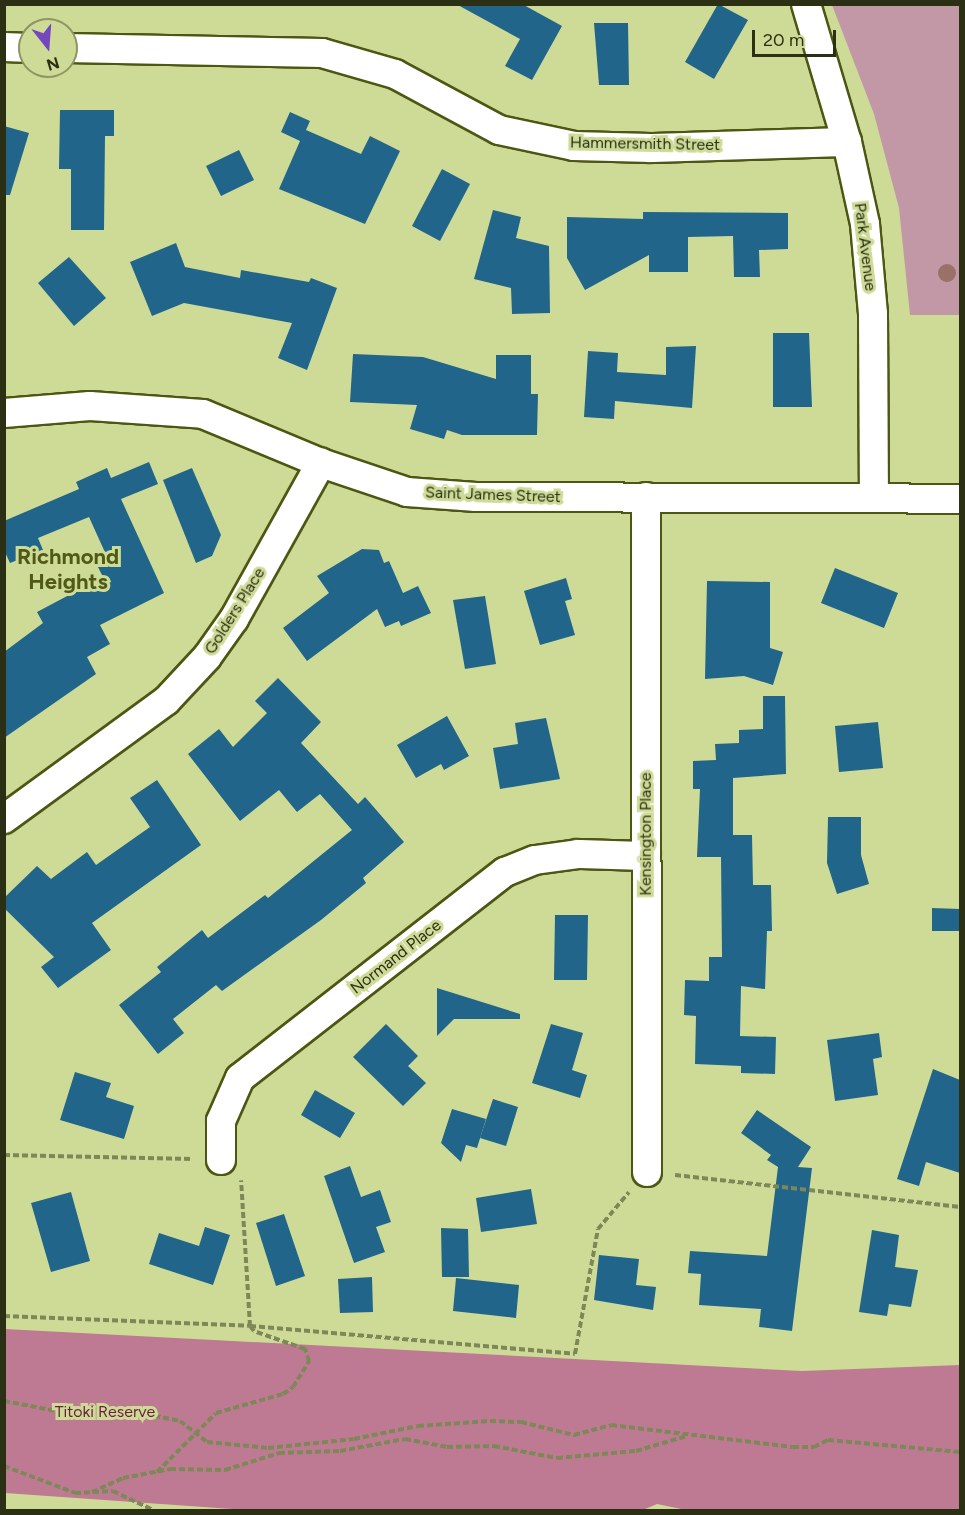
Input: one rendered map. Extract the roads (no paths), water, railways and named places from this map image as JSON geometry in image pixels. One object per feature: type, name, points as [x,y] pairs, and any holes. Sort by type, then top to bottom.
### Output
[{"type":"street","name":"Park Avenue","points":[[806,4],[847,142],[864,224],[873,314],[874,496]]},
{"type":"street","name":"Hammersmith Street","points":[[78,48],[322,53],[395,74],[499,130],[574,146],[651,148],[847,142]]},
{"type":"street","name":"Saint James Street","points":[[4,413],[90,406],[203,414],[321,463],[407,492],[476,497],[874,496],[960,499]]},
{"type":"street","name":"Golders Place","points":[[4,819],[166,701],[207,657],[234,619],[321,463]]},
{"type":"street","name":"Kensington Place","points":[[646,497],[647,1172]]},
{"type":"street","name":"Normand Place","points":[[221,1160],[221,1121],[240,1078],[505,872],[535,860],[578,854],[646,856]]},
{"type":"district","name":"Richmond Heights","points":[[68,568]]},
{"type":"park label","name":"Titoki Reserve","points":[[105,1412]]}]
